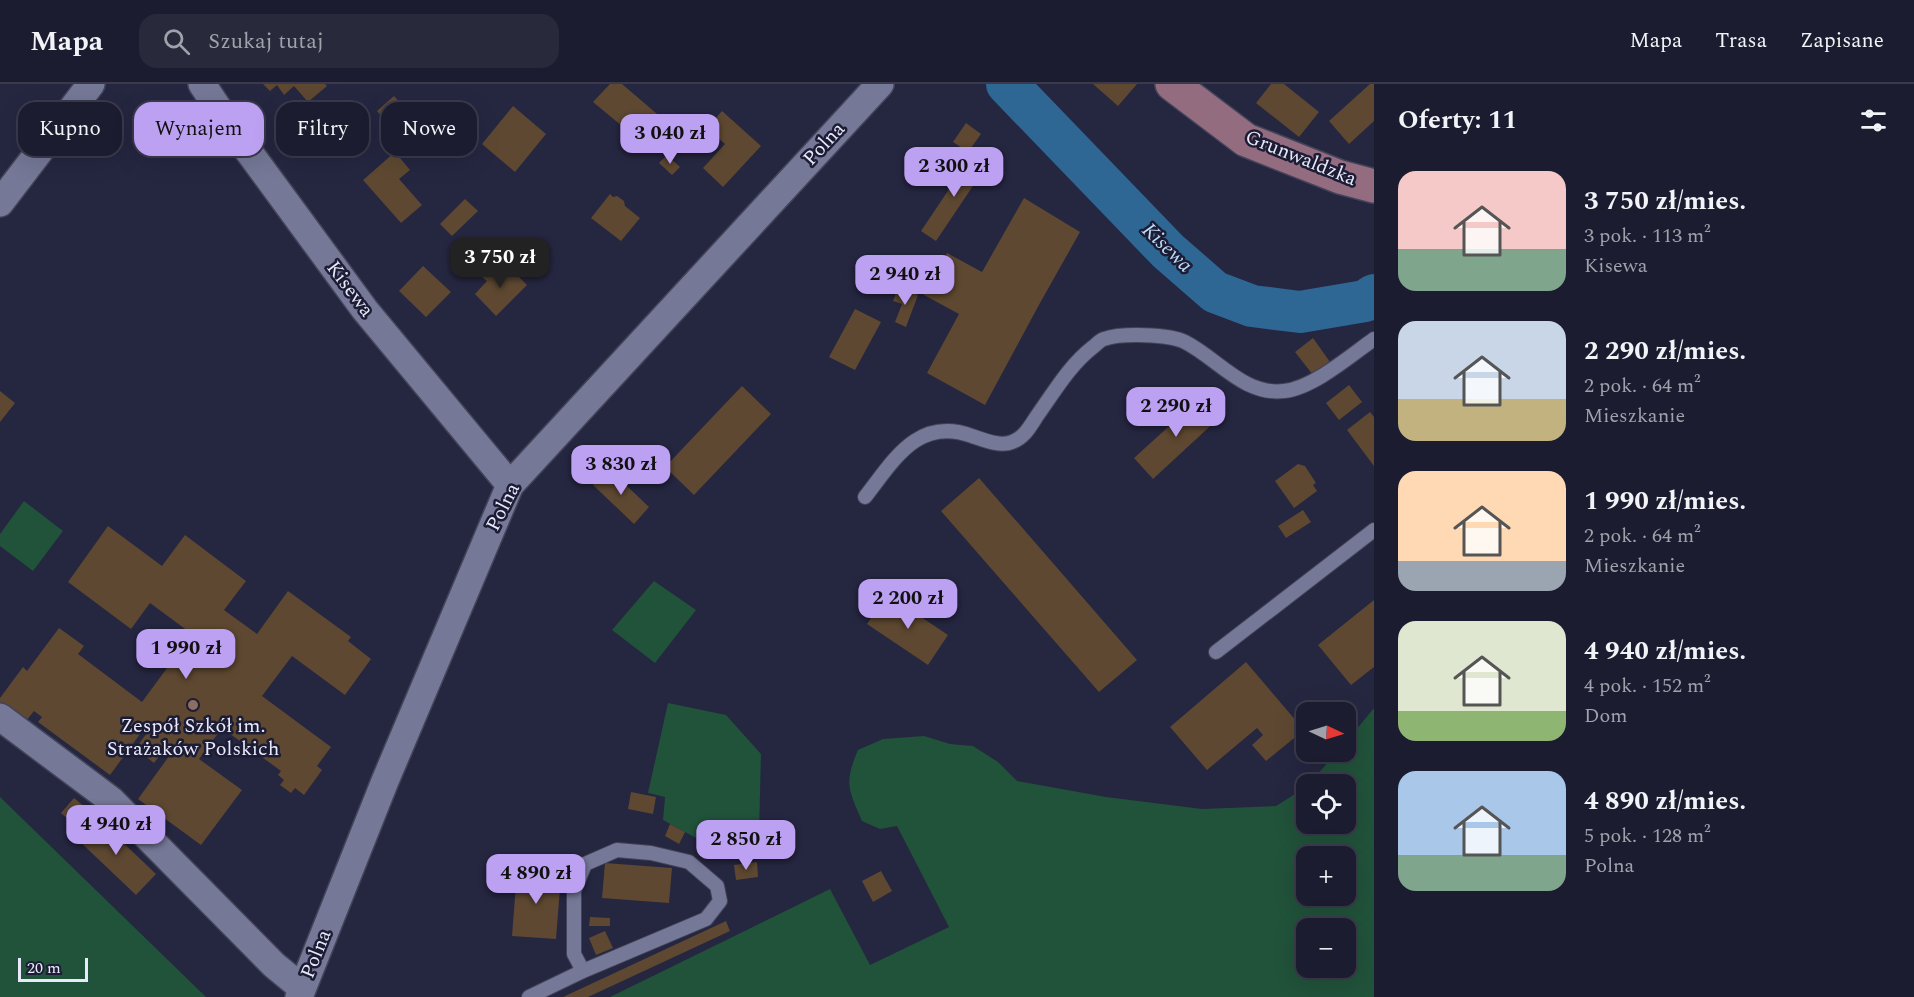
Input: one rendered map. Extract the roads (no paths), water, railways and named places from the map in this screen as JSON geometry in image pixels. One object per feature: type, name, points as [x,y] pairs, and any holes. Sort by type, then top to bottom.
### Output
[{"type":"main road","name":"Grunwaldzka","points":[[1172,84],[1246,140],[1340,177],[1374,186]]},
{"type":"street","points":[[0,203],[91,84]]},
{"type":"street","name":"Kisewa","points":[[202,84],[230,126],[365,310],[510,485]]},
{"type":"street","name":"Polna","points":[[300,993],[385,781],[510,485],[880,84]]},
{"type":"street","points":[[0,717],[111,800],[300,993]]},
{"type":"lane","points":[[865,497],[898,455],[913,441],[934,431],[957,430],[991,442],[1010,443],[1026,433],[1078,359],[1103,339],[1127,335],[1184,341],[1242,381],[1264,390],[1285,391],[1316,380],[1374,339]]},
{"type":"lane","points":[[1216,652],[1374,530]]},
{"type":"lane","points":[[529,997],[583,971],[706,919],[720,901],[717,886],[688,862],[651,853],[617,850],[585,864],[574,891],[574,954],[583,971]]},
{"type":"waterway","name":"Kisewa","points":[[1007,84],[1168,251],[1215,292],[1252,306],[1300,312],[1365,301],[1374,295]]},
{"type":"place","name":"Zespół Szkół im. Strażaków Polskich","points":[[193,705]]}]
